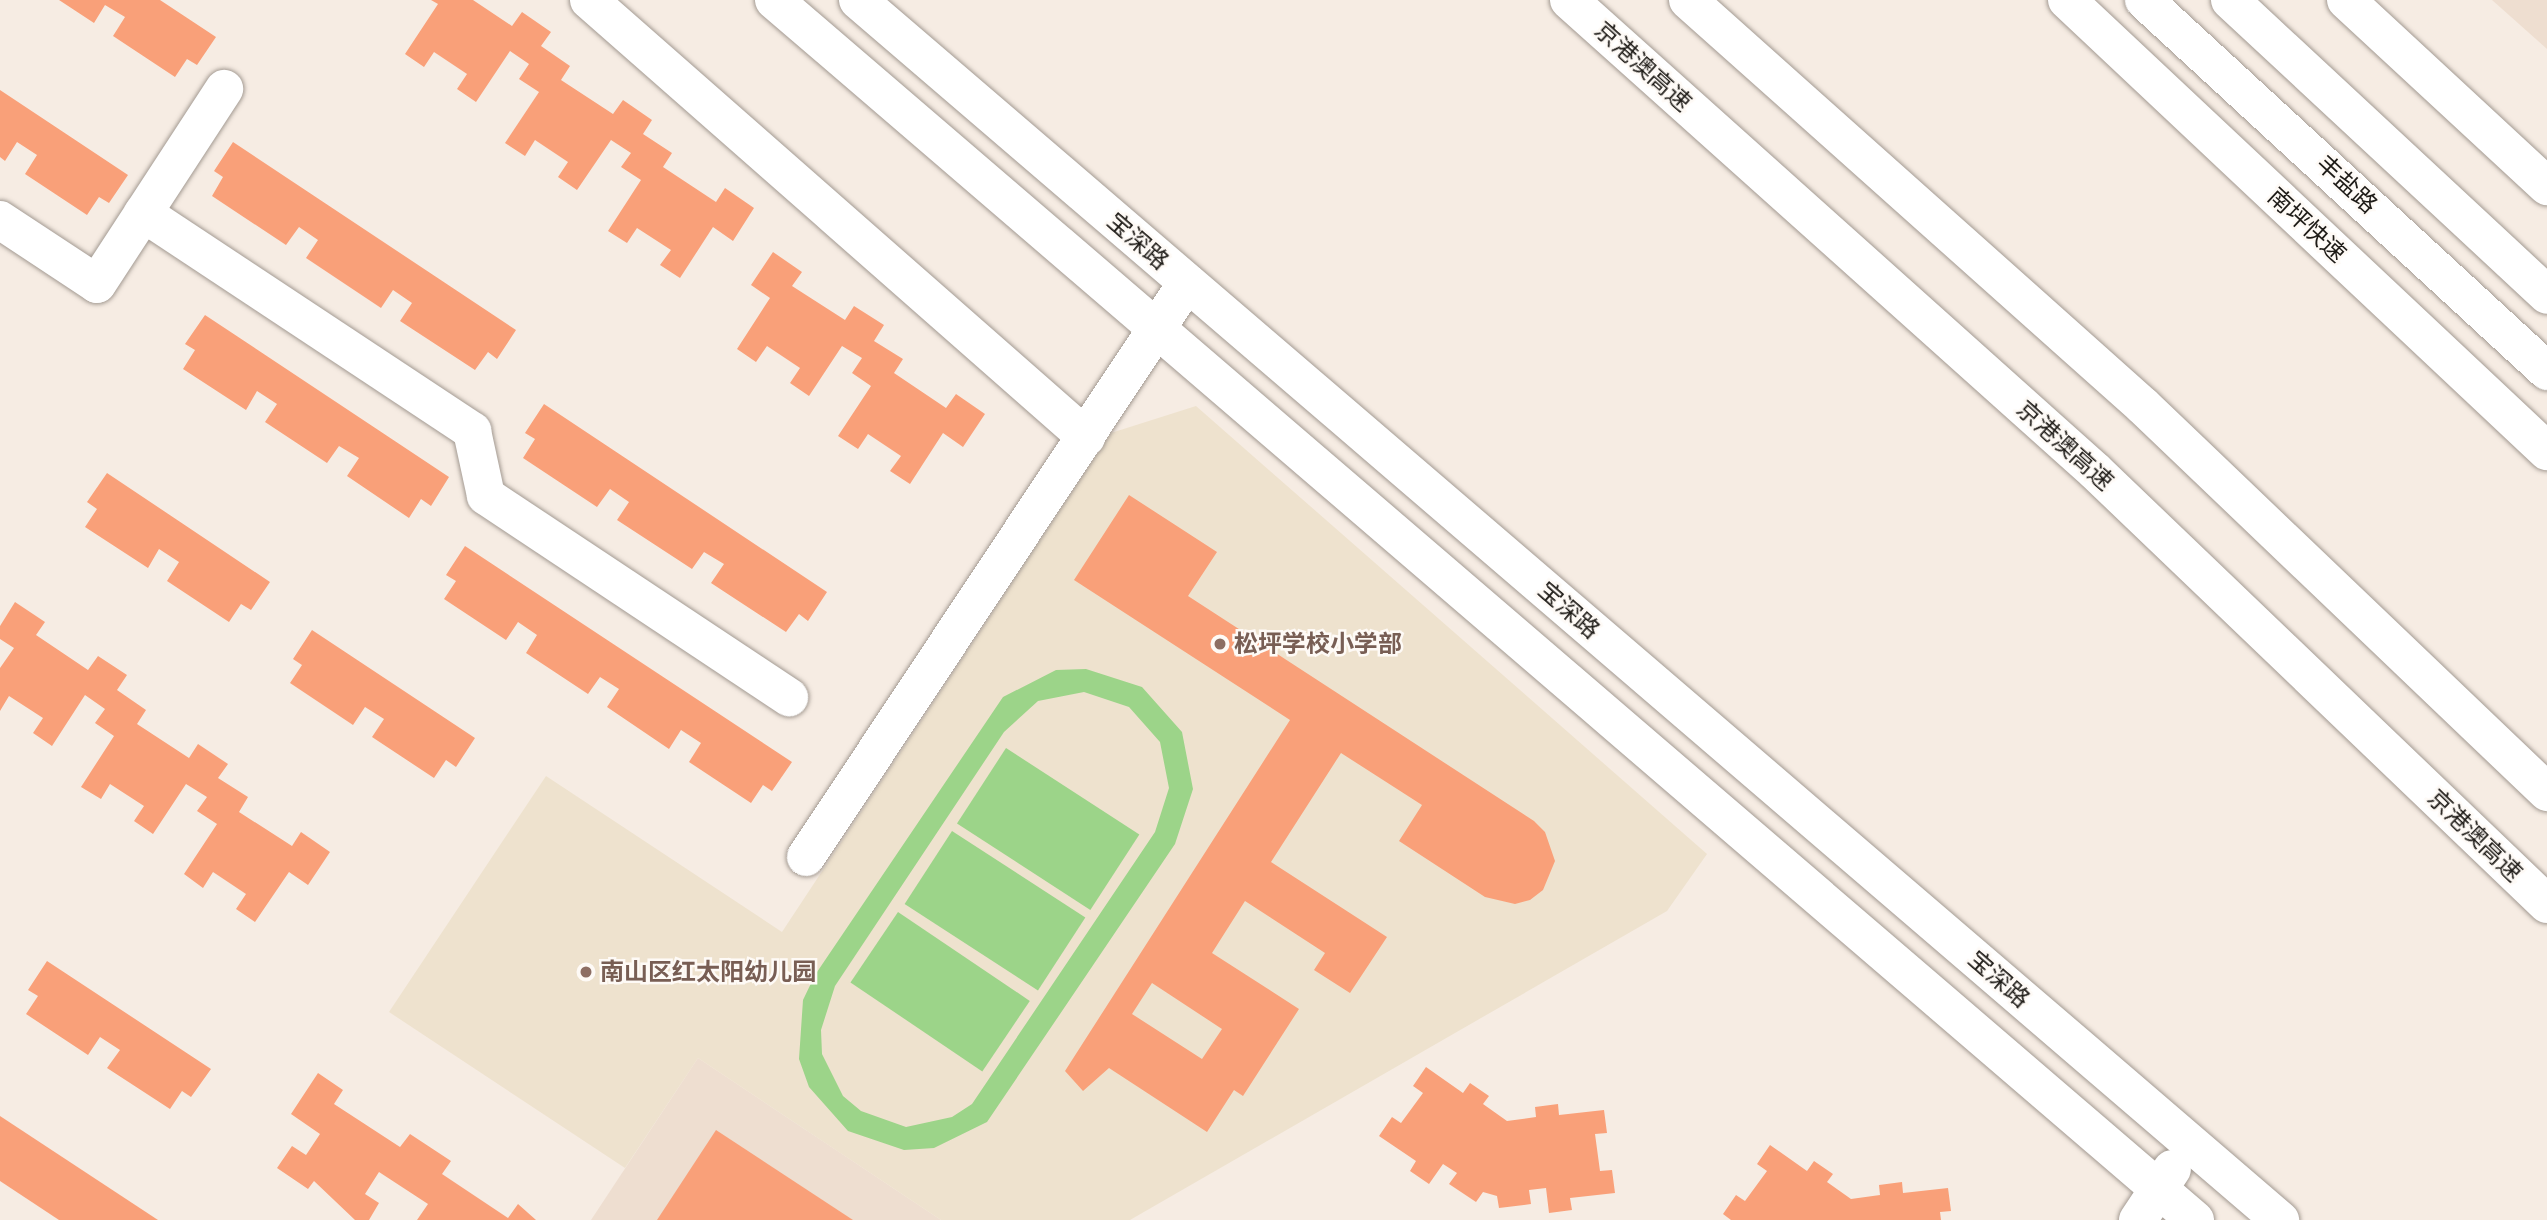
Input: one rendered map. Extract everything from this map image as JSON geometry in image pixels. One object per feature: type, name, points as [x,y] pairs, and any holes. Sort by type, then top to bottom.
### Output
[{"type":"main road","points":[[589,0],[1086,437]]},
{"type":"main road","points":[[774,0],[1157,329],[2149,1205],[2194,1220]]},
{"type":"main road","name":"宝深路","points":[[858,0],[2280,1220]]},
{"type":"main road","name":"京港澳高速","points":[[1569,0],[2095,471],[2547,904]]},
{"type":"main road","points":[[1688,0],[2143,406],[2547,792]]},
{"type":"main road","name":"南坪快速","points":[[2067,0],[2547,451]]},
{"type":"main road","name":"丰盐路","points":[[2144,0],[2547,371]]},
{"type":"main road","points":[[2230,0],[2547,295]]},
{"type":"main road","points":[[2346,0],[2547,186]]},
{"type":"main road","points":[[0,220],[97,284],[224,89]]},
{"type":"main road","points":[[143,212],[472,430],[486,496],[789,697]]},
{"type":"main road","points":[[806,857],[1187,283]]},
{"type":"main road","points":[[2149,1205],[2190,1142]]},
{"type":"shaded area","points":[[2492,0],[2547,0],[2547,49]]},
{"type":"shaded area","name":"松坪学校小学部","points":[[1196,406],[1707,854],[1667,911],[1130,1220],[941,1220],[698,1058],[625,1168],[389,1012],[546,776],[782,932],[1111,433]]},
{"type":"shaded area","points":[[698,1058],[941,1220],[591,1220]]},
{"type":"green space","points":[[1086,669],[1142,687],[1182,732],[1193,789],[1175,844],[987,1122],[934,1148],[904,1150],[848,1131],[809,1087],[799,1059],[803,1000],[815,975],[1003,697],[1056,670]],"holes":[[[1084,692],[1129,707],[1160,742],[1169,788],[1155,832],[972,1104],[952,1117],[906,1127],[861,1111],[843,1096],[822,1054],[821,1030],[835,986],[1004,732],[1038,701]]]},
{"type":"green space","points":[[1006,748],[1139,835],[1090,910],[957,823]]},
{"type":"green space","points":[[952,831],[1085,918],[1038,991],[905,904]]},
{"type":"green space","points":[[898,912],[1030,1001],[982,1071],[850,982]]},
{"type":"building","points":[[59,0],[160,0],[216,37],[197,65],[187,59],[175,77],[113,36],[125,17],[105,5],[94,23]]},
{"type":"building","points":[[431,0],[473,0],[512,26],[522,12],[551,32],[541,46],[570,66],[561,80],[613,114],[623,100],[652,120],[643,134],[672,153],[663,167],[716,202],[725,188],[754,208],[733,241],[713,227],[680,278],[660,265],[671,250],[637,228],[627,243],[608,231],[641,180],[621,167],[631,153],[611,140],[577,190],[558,177],[568,162],[535,140],[525,156],[505,143],[539,92],[519,79],[529,64],[510,51],[476,102],[457,89],[467,74],[434,52],[424,67],[405,54],[438,4]]},
{"type":"building","points":[[0,90],[128,175],[109,203],[99,197],[87,215],[25,174],[37,155],[17,142],[5,161],[0,157]]},
{"type":"building","points":[[233,142],[516,330],[497,359],[488,352],[475,370],[400,321],[412,303],[393,290],[381,308],[306,258],[318,240],[299,227],[286,245],[212,196],[223,177],[214,171]]},
{"type":"building","points":[[773,252],[802,272],[792,286],[845,320],[854,306],[884,325],[874,341],[903,359],[894,373],[946,408],[956,394],[985,414],[963,447],[943,433],[910,484],[890,471],[901,456],[868,434],[858,449],[838,436],[871,386],[852,373],[862,358],[842,346],[809,396],[790,383],[800,368],[767,346],[756,362],[737,349],[770,298],[751,285]]},
{"type":"building","points":[[205,315],[449,477],[431,506],[421,499],[409,518],[347,476],[359,458],[339,446],[327,463],[265,422],[277,404],[257,391],[246,410],[183,369],[195,350],[185,344]]},
{"type":"building","points":[[544,404],[827,592],[808,621],[799,614],[786,632],[711,583],[724,564],[704,552],[692,569],[617,520],[629,502],[610,489],[597,507],[523,458],[535,439],[525,433]]},
{"type":"building","points":[[107,473],[270,582],[251,610],[241,604],[229,622],[167,581],[179,562],[159,549],[148,568],[85,527],[97,509],[87,502]]},
{"type":"building","points":[[1129,495],[1217,552],[1188,596],[1534,821],[1545,832],[1555,861],[1543,890],[1530,900],[1515,904],[1485,897],[1399,841],[1422,805],[1341,753],[1271,862],[1387,937],[1350,993],[1314,970],[1325,953],[1245,901],[1212,953],[1299,1009],[1243,1096],[1234,1090],[1207,1132],[1109,1068],[1083,1091],[1065,1071],[1290,720],[1074,580]],"holes":[[[1152,983],[1222,1029],[1202,1059],[1132,1014]]]},
{"type":"building","points":[[465,546],[792,762],[772,791],[763,785],[751,803],[689,762],[701,743],[681,730],[669,749],[607,707],[619,689],[600,677],[588,694],[526,653],[537,635],[518,622],[506,640],[444,599],[456,581],[446,575]]},
{"type":"building","points":[[15,602],[45,622],[36,635],[88,670],[98,656],[127,675],[117,690],[146,710],[137,724],[189,758],[198,744],[228,764],[218,778],[248,797],[239,812],[292,846],[301,832],[330,852],[308,885],[289,872],[255,922],[236,909],[246,894],[213,872],[203,888],[184,874],[217,824],[197,811],[207,797],[186,784],[153,834],[134,821],[144,806],[110,784],[101,799],[81,787],[114,736],[95,723],[105,709],[85,695],[52,746],[33,733],[43,718],[9,696],[0,711],[0,668],[14,648],[0,639],[0,626]]},
{"type":"building","points":[[312,630],[475,738],[456,767],[446,760],[434,778],[372,737],[384,719],[365,707],[353,725],[290,683],[302,665],[293,659]]},
{"type":"building","points":[[47,961],[211,1069],[191,1097],[182,1091],[170,1109],[107,1068],[120,1050],[100,1037],[88,1055],[26,1014],[38,996],[28,990]]},
{"type":"building","points":[[1426,1067],[1463,1093],[1470,1083],[1489,1096],[1483,1104],[1507,1121],[1536,1117],[1535,1107],[1558,1104],[1559,1115],[1604,1110],[1607,1133],[1595,1134],[1600,1171],[1612,1170],[1615,1193],[1570,1198],[1572,1210],[1549,1213],[1546,1188],[1529,1190],[1531,1204],[1499,1208],[1497,1196],[1483,1192],[1476,1202],[1449,1184],[1457,1173],[1443,1164],[1429,1184],[1410,1171],[1416,1161],[1379,1136],[1392,1117],[1401,1123],[1423,1093],[1413,1086]]},
{"type":"building","points":[[318,1073],[343,1090],[334,1104],[400,1147],[410,1134],[451,1161],[442,1174],[508,1218],[518,1204],[536,1220],[417,1220],[428,1204],[379,1172],[365,1194],[379,1203],[369,1220],[355,1220],[314,1181],[308,1189],[277,1168],[292,1146],[306,1155],[320,1134],[291,1114]]},
{"type":"building","points":[[0,1116],[158,1220],[59,1220],[0,1181]]},
{"type":"building","points":[[716,1130],[853,1220],[657,1220]]},
{"type":"building","points":[[1770,1145],[1807,1171],[1814,1161],[1833,1174],[1827,1182],[1851,1199],[1880,1195],[1879,1185],[1902,1182],[1903,1193],[1948,1188],[1951,1211],[1940,1212],[1941,1220],[1731,1220],[1723,1214],[1736,1195],[1745,1201],[1767,1171],[1757,1164]]},
{"type":"place","name":"松坪学校小学部","points":[[1220,644]]},
{"type":"place","name":"南山区红太阳幼儿园","points":[[586,972]]}]
